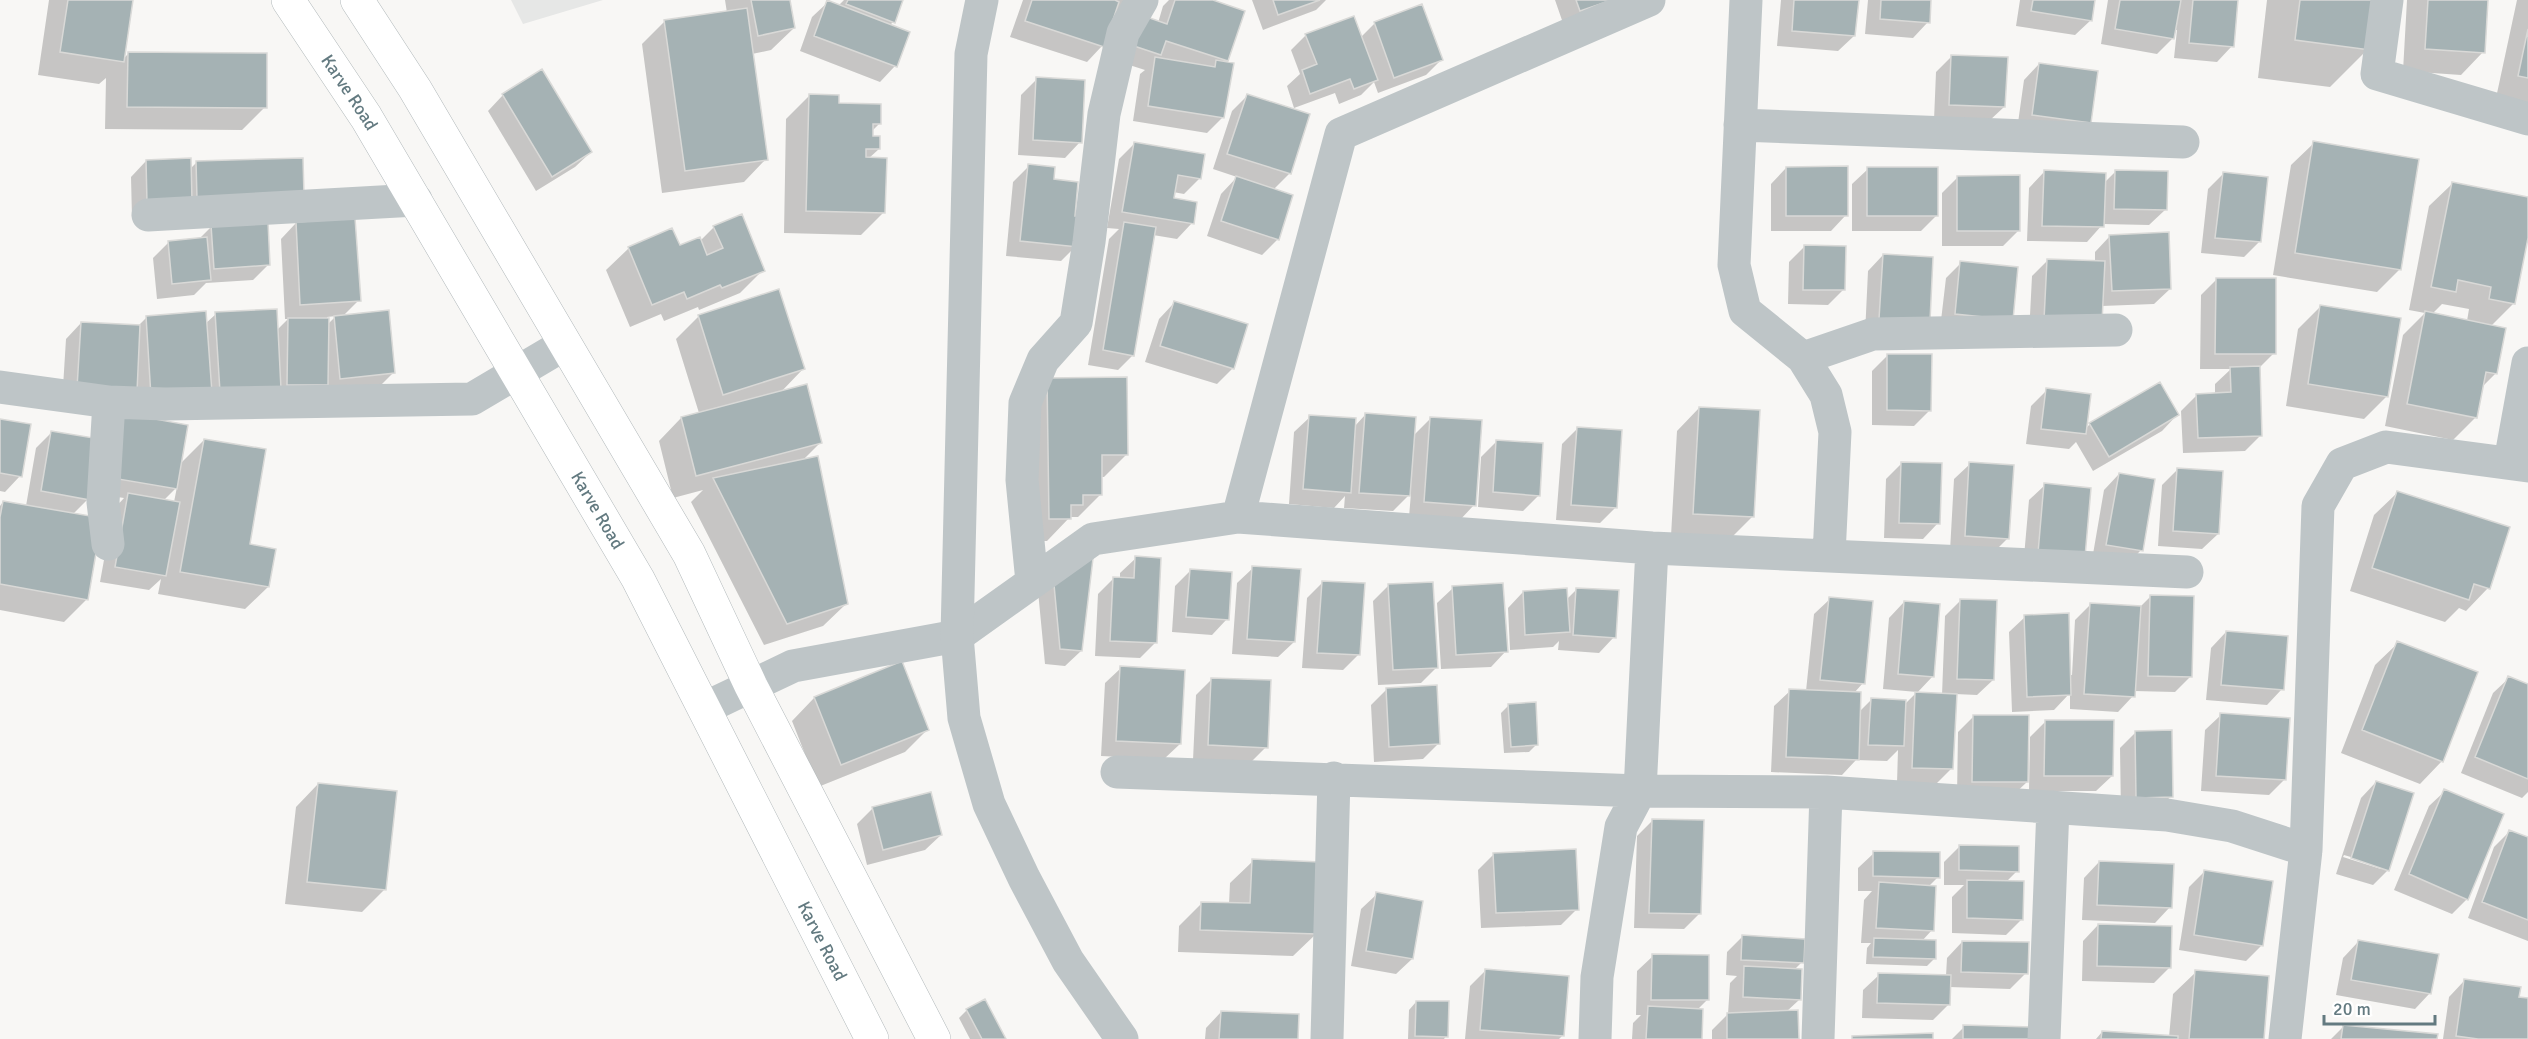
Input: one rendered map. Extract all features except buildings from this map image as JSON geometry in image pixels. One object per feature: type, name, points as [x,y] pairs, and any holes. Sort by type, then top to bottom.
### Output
[{"type":"main road","name":"Karve Road","points":[[288,0],[366,117],[638,579],[872,1039]]},
{"type":"main road","points":[[357,0],[415,89],[689,554],[752,686],[934,1039]]},
{"type":"street","points":[[982,0],[971,54],[957,636],[964,718],[989,804],[1024,878],[1068,961],[1122,1039]]},
{"type":"street","points":[[1032,582],[1022,480],[1025,403],[1043,360],[1076,323],[1089,242],[1104,114],[1123,33],[1142,0]]},
{"type":"street","points":[[1238,517],[1341,134],[1649,0]]},
{"type":"street","points":[[1746,0],[1734,265],[1745,311],[1803,358],[1826,395],[1834,432],[1829,555]]},
{"type":"street","points":[[2387,0],[2377,74],[2528,119]]},
{"type":"street","points":[[1740,125],[2183,142]]},
{"type":"street","points":[[148,215],[416,200]]},
{"type":"street","points":[[1803,358],[1873,334],[2116,330]]},
{"type":"street","points":[[0,387],[109,402],[165,404],[472,399],[565,344]]},
{"type":"street","points":[[2285,1039],[2306,850],[2318,506],[2342,464],[2386,447],[2519,464],[2528,363]]},
{"type":"street","points":[[108,544],[104,502],[109,402]]},
{"type":"street","points":[[705,708],[793,666],[957,636],[1093,539],[1238,517],[1652,548],[2187,572]]},
{"type":"street","points":[[1596,1039],[1596,977],[1621,827],[1640,791],[1652,548]]},
{"type":"street","points":[[1117,772],[1334,778],[1640,791],[1826,792],[2167,815],[2232,826],[2306,850]]},
{"type":"street","points":[[1327,1039],[1334,778]]},
{"type":"street","points":[[1818,1039],[1826,792]]},
{"type":"street","points":[[2044,1039],[2053,807]]},
{"type":"shaded area","points":[[511,0],[603,0],[523,24]]}]
